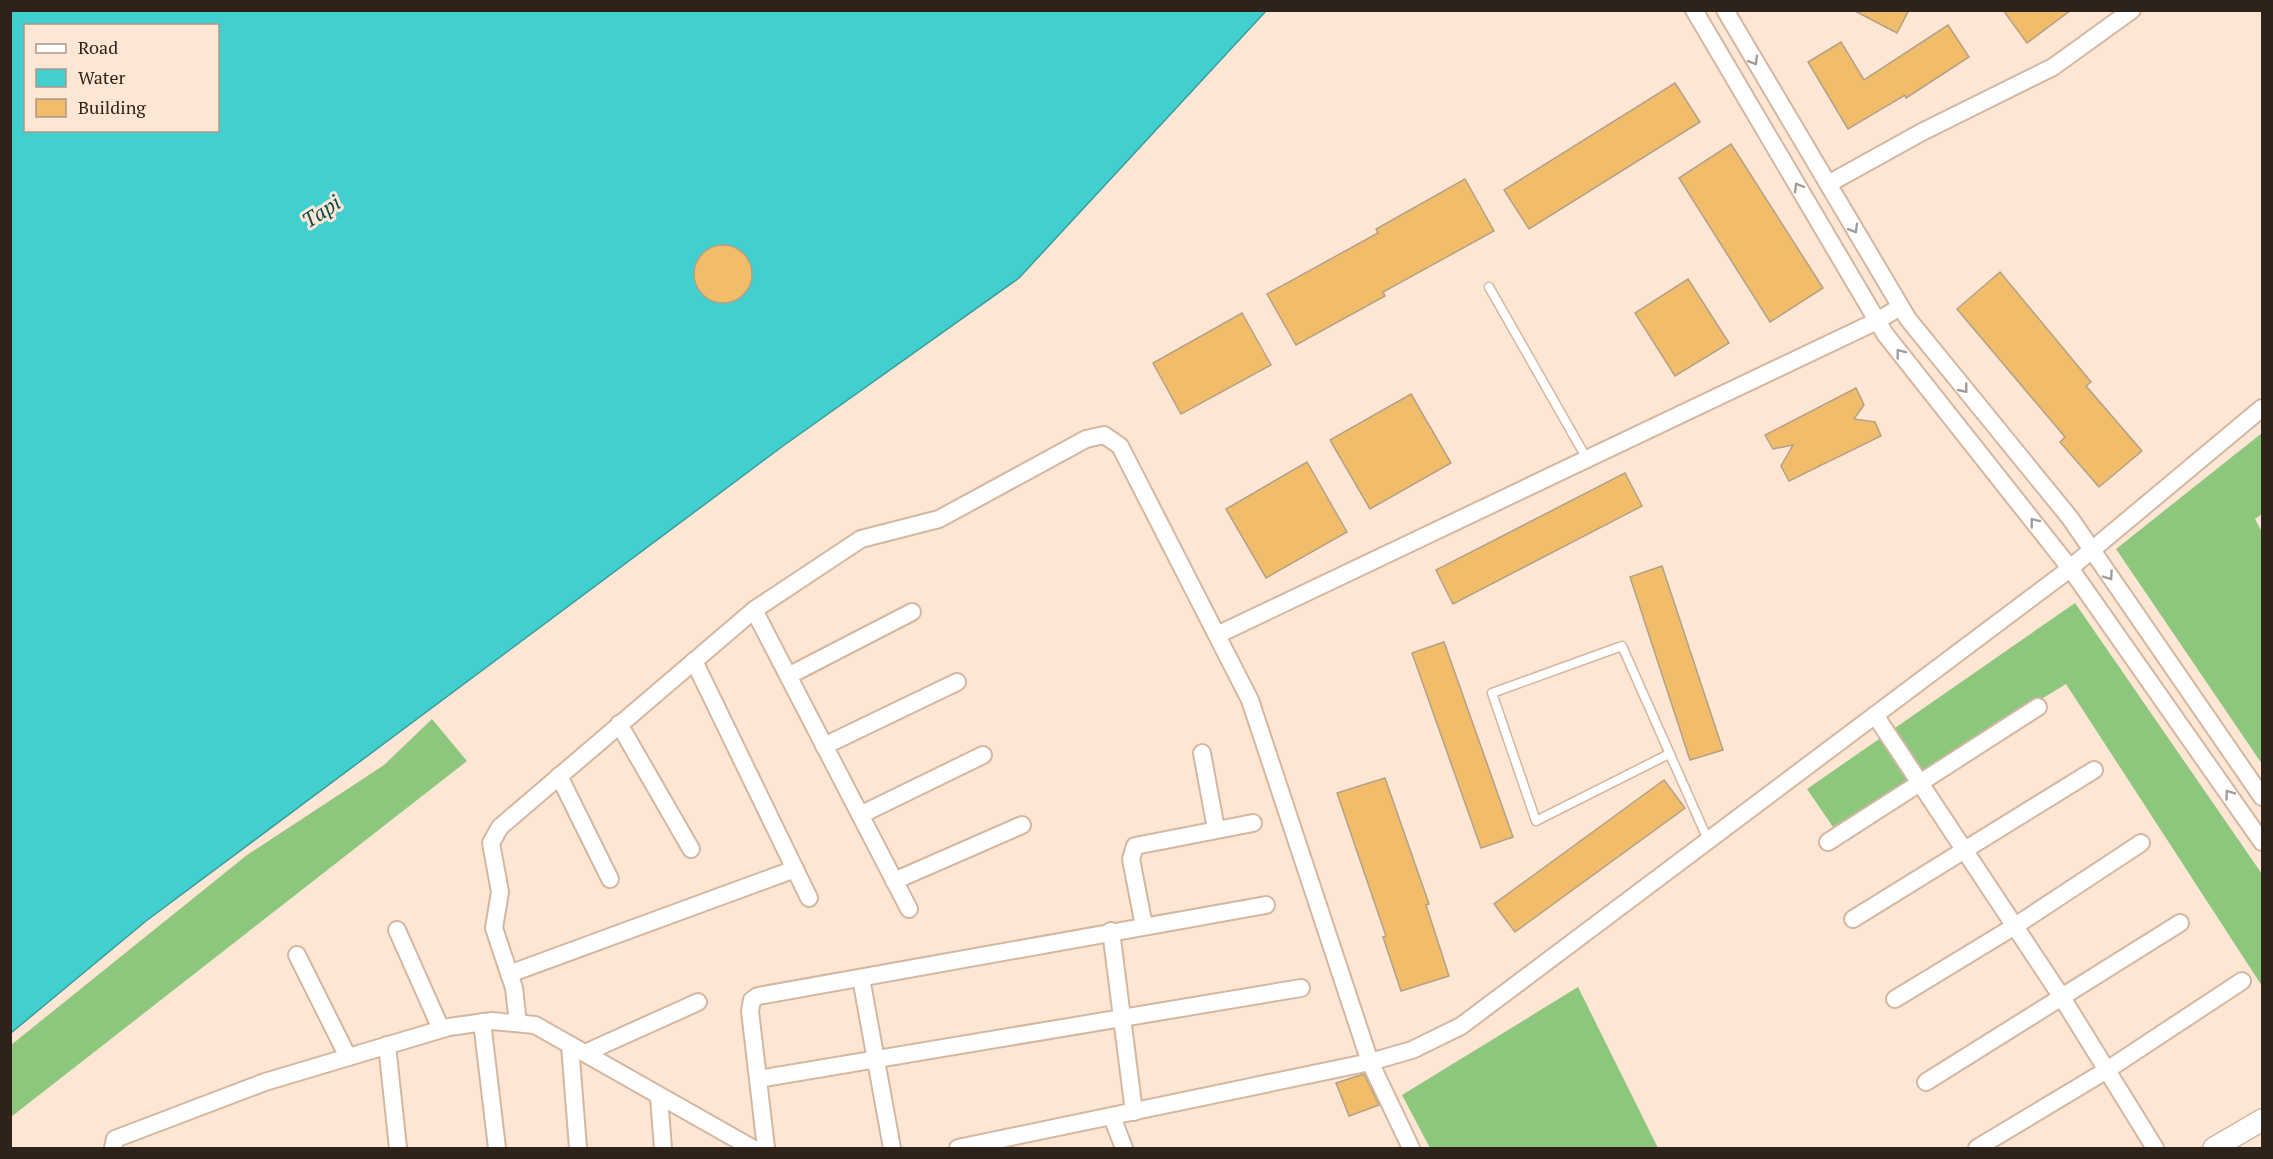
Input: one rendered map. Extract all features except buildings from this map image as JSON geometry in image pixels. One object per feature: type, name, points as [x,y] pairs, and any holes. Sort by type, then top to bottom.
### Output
[{"type":"street","points":[[1694,10],[1892,343],[2070,568],[2262,842]]},
{"type":"street","points":[[1725,10],[1908,319],[2070,518],[2262,797]]},
{"type":"street","points":[[1827,184],[1922,132],[2053,67],[2132,10]]},
{"type":"street","points":[[1217,635],[1877,321],[1900,307]]},
{"type":"street","points":[[958,1149],[1370,1062],[1412,1050],[1461,1026],[2070,568],[2262,408]]},
{"type":"street","points":[[518,1023],[509,974],[494,928],[500,892],[491,843],[500,827],[754,610],[861,539],[939,519],[1086,439],[1104,435],[1120,446],[1250,700],[1370,1062],[1411,1149]]},
{"type":"street","points":[[754,610],[909,909]]},
{"type":"street","points":[[788,676],[912,612]]},
{"type":"street","points":[[694,661],[809,898]]},
{"type":"street","points":[[824,746],[957,682]]},
{"type":"street","points":[[1828,842],[1919,781],[2038,707]]},
{"type":"street","points":[[1875,715],[2061,996],[2155,1149]]},
{"type":"street","points":[[619,724],[691,849]]},
{"type":"street","points":[[1202,753],[1216,829]]},
{"type":"street","points":[[860,815],[984,755]]},
{"type":"street","points":[[1853,919],[2094,770]]},
{"type":"street","points":[[559,776],[610,879]]},
{"type":"street","points":[[1144,926],[1131,859],[1135,846],[1253,823]]},
{"type":"street","points":[[894,881],[1022,825]]},
{"type":"street","points":[[1895,999],[2015,926],[2141,843]]},
{"type":"street","points":[[509,974],[795,869]]},
{"type":"street","points":[[766,1149],[750,1011],[752,1000],[758,996],[1266,905]]},
{"type":"street","points":[[1926,1082],[2180,923]]},
{"type":"street","points":[[397,930],[441,1029]]},
{"type":"street","points":[[1112,931],[1134,1113]]},
{"type":"street","points":[[297,955],[348,1057]]},
{"type":"street","points":[[861,978],[892,1149]]},
{"type":"street","points":[[1977,1149],[2107,1070],[2242,981]]},
{"type":"street","points":[[758,1079],[1301,988]]},
{"type":"street","points":[[585,1053],[698,1002]]},
{"type":"street","points":[[482,1022],[497,1149]]},
{"type":"street","points":[[98,1149],[265,1082],[441,1029],[482,1022],[535,1024],[752,1149]]},
{"type":"street","points":[[387,1045],[398,1149]]},
{"type":"street","points":[[570,1045],[578,1149]]},
{"type":"street","points":[[659,1097],[663,1149]]},
{"type":"street","points":[[1112,1117],[1124,1149]]},
{"type":"street","points":[[2214,1149],[2262,1120]]},
{"type":"lane","points":[[1489,286],[1587,459]]},
{"type":"lane","points":[[1669,754],[1536,821],[1492,693],[1622,646],[1708,840]]},
{"type":"green space","points":[[2262,433],[2262,514],[2255,519],[2262,532],[2262,764],[2116,549]]},
{"type":"green space","points":[[2075,603],[2262,874],[2262,986],[2066,684],[1833,827],[1807,789]]},
{"type":"green space","points":[[432,719],[467,761],[11,1117],[11,1045],[247,855],[384,765]]},
{"type":"green space","points":[[1578,987],[1658,1148],[1430,1148],[1402,1095]]},
{"type":"water","name":"Tapi","points":[[11,10],[1266,10],[1019,278],[783,446],[146,921],[11,1033]]}]
